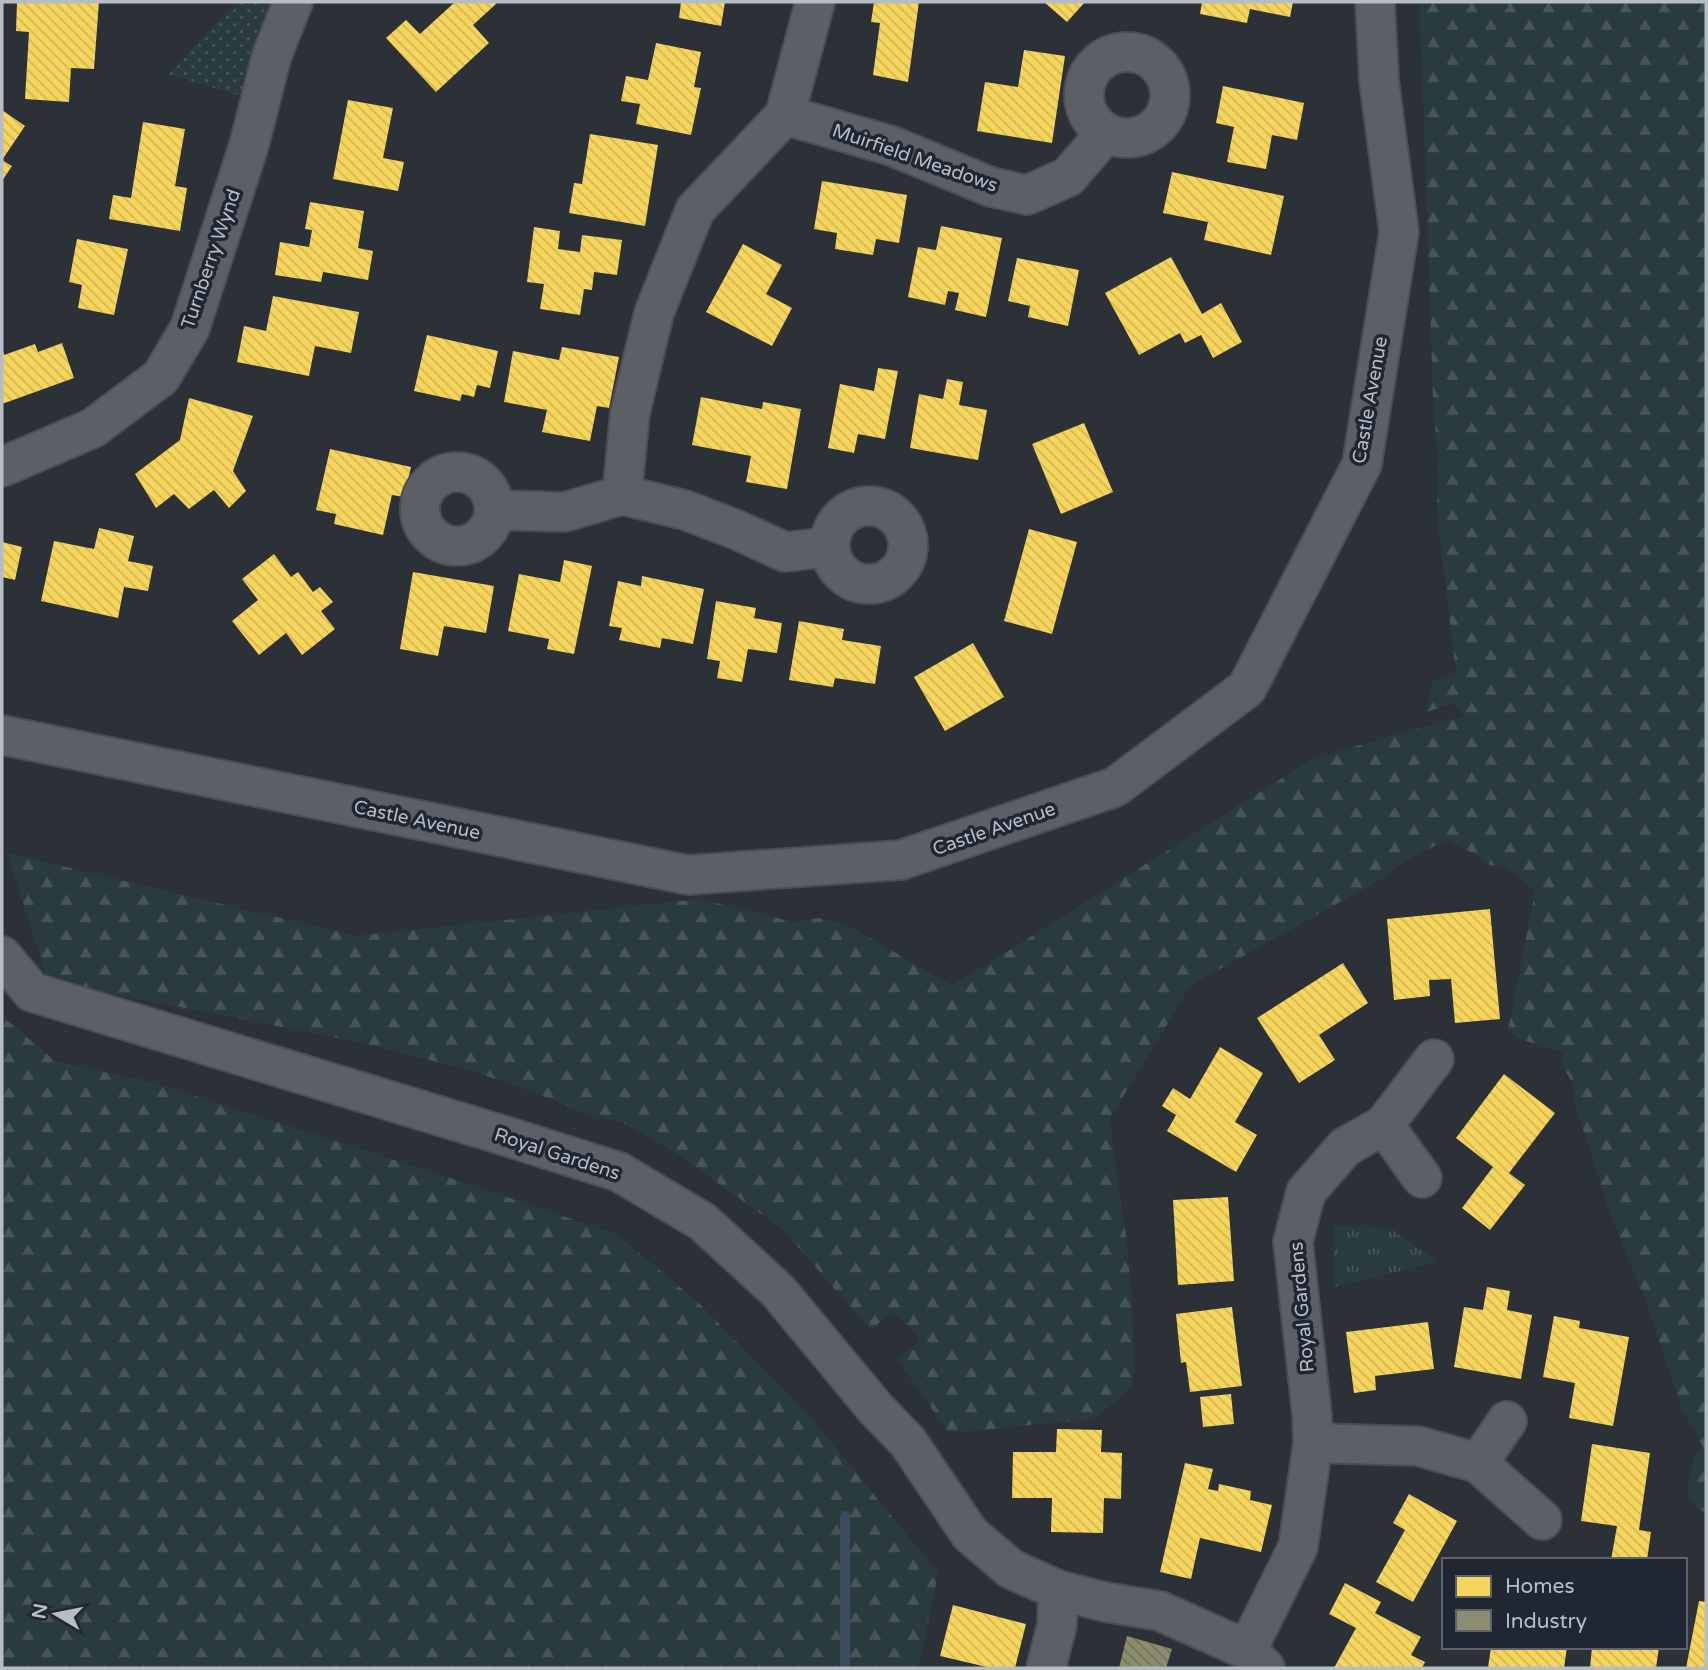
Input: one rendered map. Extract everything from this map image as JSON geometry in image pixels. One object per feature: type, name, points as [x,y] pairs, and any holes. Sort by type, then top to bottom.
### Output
[{"type":"street","name":"Turnberry Wynd","points":[[2,467],[93,428],[161,377],[190,328],[249,145],[272,55],[293,2]]},
{"type":"street","points":[[622,495],[630,413],[654,313],[695,210],[785,115],[815,2]]},
{"type":"street","name":"Castle Avenue","points":[[2,735],[688,876],[901,860],[1115,787],[1247,688],[1362,464],[1399,232],[1379,81],[1375,2]]},
{"type":"street","name":"Muirfield Meadows","points":[[785,115],[892,146],[991,187],[1027,195],[1068,177],[1106,133]]},
{"type":"street","points":[[495,510],[565,512],[622,495],[685,510],[785,552],[829,547]]},
{"type":"street","name":"Royal Gardens","points":[[2,956],[32,992],[619,1172],[703,1222],[778,1291],[876,1409],[908,1442],[970,1534],[1011,1569],[1058,1590],[1105,1602],[1160,1611],[1256,1659],[1298,1547],[1313,1443],[1293,1242],[1306,1192],[1345,1147],[1384,1125],[1434,1059]]},
{"type":"street","points":[[1384,1125],[1422,1178]]},
{"type":"street","points":[[1478,1462],[1507,1421]]},
{"type":"street","points":[[1313,1443],[1418,1446],[1478,1462],[1542,1520]]},
{"type":"street","points":[[1046,1668],[1057,1625],[1058,1590]]},
{"type":"green space","points":[[237,2],[282,2],[247,98],[168,74]]},
{"type":"green space","points":[[1419,2],[1706,2],[1706,1512],[1697,1509],[1687,1492],[1694,1454],[1703,1447],[1681,1407],[1644,1297],[1611,1216],[1576,1108],[1573,1084],[1563,1067],[1562,1052],[1520,1039],[1508,1030],[1535,892],[1506,868],[1490,865],[1475,854],[1446,840],[1191,985],[1110,1118],[1126,1235],[1134,1365],[1132,1387],[1095,1419],[949,1433],[897,1359],[920,1340],[893,1311],[871,1330],[782,1229],[678,1154],[623,1123],[591,1116],[469,1070],[362,1043],[48,981],[7,853],[356,936],[700,899],[793,922],[820,918],[849,926],[951,985],[1314,758],[1464,716],[1454,703],[1426,712],[1433,681],[1456,672],[1437,514],[1438,460],[1433,401]]},
{"type":"green space","points":[[2,1016],[55,1061],[159,1084],[616,1234],[698,1302],[811,1418],[938,1573],[919,1668],[2,1668]]},
{"type":"green space","points":[[1333,1225],[1391,1229],[1438,1262],[1335,1287]]},
{"type":"building: Homes","points":[[17,2],[99,2],[94,69],[71,68],[69,102],[25,99],[29,32],[16,31]]},
{"type":"building: Homes","points":[[455,2],[495,2],[496,4],[473,25],[489,43],[436,92],[386,38],[406,20],[420,34]]},
{"type":"building: Homes","points":[[681,2],[725,2],[721,26],[679,18]]},
{"type":"building: Homes","points":[[874,2],[919,2],[908,82],[873,75],[880,23],[871,22]]},
{"type":"building: Homes","points":[[1044,2],[1085,2],[1067,22]]},
{"type":"building: Homes","points":[[1202,2],[1293,2],[1290,17],[1250,9],[1247,23],[1200,14]]},
{"type":"building: Homes","points":[[656,43],[701,52],[694,87],[701,88],[691,135],[636,124],[640,104],[621,101],[626,76],[648,80]]},
{"type":"building: Homes","points":[[1024,50],[1065,56],[1052,143],[977,131],[985,82],[1018,87]]},
{"type":"building: Homes","points":[[1223,86],[1304,103],[1297,140],[1272,135],[1266,169],[1227,162],[1234,127],[1216,123]]},
{"type":"building: Homes","points":[[348,100],[393,108],[383,158],[404,162],[398,191],[333,179]]},
{"type":"building: Homes","points":[[2,110],[25,126],[2,160]]},
{"type":"building: Homes","points":[[143,122],[185,129],[175,186],[187,188],[180,231],[109,219],[113,195],[131,198]]},
{"type":"building: Homes","points":[[590,134],[658,145],[645,226],[569,213],[574,183],[582,184]]},
{"type":"building: Homes","points":[[2,160],[12,166],[2,181]]},
{"type":"building: Homes","points":[[1172,172],[1284,196],[1271,255],[1204,240],[1208,222],[1163,213]]},
{"type":"building: Homes","points":[[822,181],[907,195],[899,243],[876,239],[873,255],[835,249],[837,233],[814,229]]},
{"type":"building: Homes","points":[[310,202],[364,211],[358,248],[373,251],[368,280],[323,272],[321,282],[275,275],[280,242],[309,247],[312,230],[305,229]]},
{"type":"building: Homes","points":[[941,226],[1002,238],[986,317],[955,310],[959,293],[948,291],[945,305],[908,297],[918,247],[936,250]]},
{"type":"building: Homes","points":[[534,227],[560,231],[558,249],[580,252],[582,235],[622,240],[617,275],[594,272],[592,290],[584,289],[580,315],[540,309],[544,284],[527,282]]},
{"type":"building: Homes","points":[[77,239],[128,249],[114,315],[78,308],[82,285],[69,282]]},
{"type":"building: Homes","points":[[743,244],[782,265],[766,294],[792,308],[772,346],[706,312]]},
{"type":"building: Homes","points":[[1171,257],[1202,314],[1221,303],[1242,342],[1213,358],[1201,335],[1185,343],[1180,333],[1139,355],[1105,293]]},
{"type":"building: Homes","points":[[1017,258],[1079,270],[1068,326],[1028,317],[1030,306],[1008,301]]},
{"type":"building: Homes","points":[[273,296],[359,312],[351,353],[315,346],[309,376],[237,362],[244,326],[266,331]]},
{"type":"building: Homes","points":[[427,335],[498,351],[490,388],[477,385],[474,397],[462,394],[460,401],[414,391]]},
{"type":"building: Homes","points":[[62,343],[74,378],[2,404],[2,348],[4,355],[35,344],[38,352]]},
{"type":"building: Homes","points":[[562,347],[619,357],[609,408],[597,406],[590,441],[542,432],[547,410],[504,402],[513,351],[559,360]]},
{"type":"building: Homes","points":[[878,368],[898,371],[885,439],[858,434],[854,453],[828,448],[840,384],[874,391]]},
{"type":"building: Homes","points":[[947,379],[963,382],[959,405],[987,410],[978,460],[910,448],[919,394],[943,399]]},
{"type":"building: Homes","points":[[701,397],[762,409],[763,402],[801,409],[787,489],[746,482],[751,456],[692,445]]},
{"type":"building: Homes","points":[[189,398],[253,416],[233,471],[246,491],[229,508],[214,490],[189,509],[174,494],[156,508],[135,474],[180,440]]},
{"type":"building: Homes","points":[[1084,423],[1113,492],[1061,514],[1032,444]]},
{"type":"building: Homes","points":[[330,449],[411,467],[404,497],[392,495],[383,535],[334,524],[336,514],[316,510]]},
{"type":"building: Homes","points":[[99,528],[134,536],[128,561],[153,566],[148,591],[124,587],[118,618],[41,601],[54,541],[94,549]]},
{"type":"building: Homes","points":[[1029,529],[1077,542],[1052,634],[1004,621]]},
{"type":"building: Homes","points":[[2,542],[22,547],[15,580],[2,577]]},
{"type":"building: Homes","points":[[274,554],[291,577],[298,572],[313,592],[320,587],[333,602],[321,611],[335,629],[302,655],[286,633],[259,655],[232,621],[258,600],[242,579]]},
{"type":"building: Homes","points":[[564,560],[592,566],[574,654],[547,649],[549,639],[508,631],[519,574],[560,582]]},
{"type":"building: Homes","points":[[413,572],[494,586],[486,633],[444,626],[438,656],[400,649]]},
{"type":"building: Homes","points":[[642,576],[704,589],[693,644],[662,638],[660,648],[619,640],[622,628],[609,626],[618,581],[641,586]]},
{"type":"building: Homes","points":[[716,601],[756,608],[754,618],[782,623],[777,653],[748,649],[742,682],[717,678],[720,661],[707,659]]},
{"type":"building: Homes","points":[[799,621],[844,629],[842,640],[881,646],[875,684],[835,678],[833,687],[789,680]]},
{"type":"building: Homes","points":[[973,643],[1004,697],[945,731],[914,677]]},
{"type":"building: Homes","points":[[1490,909],[1500,1019],[1455,1023],[1451,979],[1429,980],[1430,996],[1394,1000],[1387,919]]},
{"type":"building: Homes","points":[[1343,963],[1368,1003],[1319,1035],[1335,1060],[1299,1083],[1257,1018]]},
{"type":"building: Homes","points":[[1220,1047],[1263,1073],[1235,1122],[1257,1135],[1236,1172],[1167,1131],[1176,1115],[1162,1106],[1173,1088],[1190,1099]]},
{"type":"building: Homes","points":[[1504,1074],[1555,1113],[1509,1173],[1525,1185],[1490,1230],[1462,1208],[1493,1167],[1456,1138]]},
{"type":"building: Homes","points":[[1228,1197],[1234,1281],[1178,1285],[1173,1200]]},
{"type":"building: Homes","points":[[1487,1287],[1510,1291],[1507,1310],[1532,1315],[1521,1379],[1454,1367],[1464,1307],[1483,1310]]},
{"type":"building: Homes","points":[[1232,1307],[1242,1386],[1190,1392],[1186,1362],[1181,1363],[1176,1314]]},
{"type":"building: Homes","points":[[1554,1316],[1580,1321],[1579,1328],[1629,1337],[1613,1426],[1569,1418],[1575,1383],[1543,1377]]},
{"type":"building: Homes","points":[[1428,1322],[1434,1369],[1375,1376],[1376,1390],[1354,1393],[1346,1332]]},
{"type":"building: Homes","points":[[1231,1394],[1234,1424],[1203,1427],[1200,1397]]},
{"type":"building: Homes","points":[[1057,1429],[1102,1430],[1101,1452],[1122,1453],[1121,1499],[1104,1498],[1103,1533],[1051,1532],[1052,1498],[1012,1498],[1013,1452],[1056,1452]]},
{"type":"building: Homes","points":[[1592,1444],[1650,1453],[1639,1530],[1651,1532],[1647,1558],[1611,1558],[1617,1526],[1581,1521]]},
{"type":"building: Homes","points":[[1185,1463],[1213,1469],[1208,1489],[1218,1491],[1219,1484],[1251,1491],[1250,1500],[1272,1505],[1261,1552],[1200,1538],[1191,1579],[1160,1572]]},
{"type":"building: Homes","points":[[1409,1494],[1457,1521],[1413,1602],[1376,1582],[1405,1530],[1393,1523]]},
{"type":"building: Homes","points":[[1345,1583],[1381,1602],[1375,1613],[1421,1637],[1411,1655],[1425,1662],[1422,1668],[1334,1668],[1356,1628],[1329,1614]]},
{"type":"building: Homes","points":[[1699,1601],[1706,1602],[1706,1668],[1686,1668]]},
{"type":"building: Homes","points":[[953,1605],[1026,1624],[1015,1668],[991,1668],[940,1656]]},
{"type":"building: Homes","points":[[1491,1649],[1567,1649],[1564,1668],[1488,1668]]},
{"type":"building: Homes","points":[[1592,1649],[1659,1649],[1656,1668],[1590,1668]]},
{"type":"building: Industry","points":[[1127,1636],[1172,1649],[1166,1668],[1119,1668]]},
{"type":"waterway","points":[[845,1516],[845,1668]]}]
